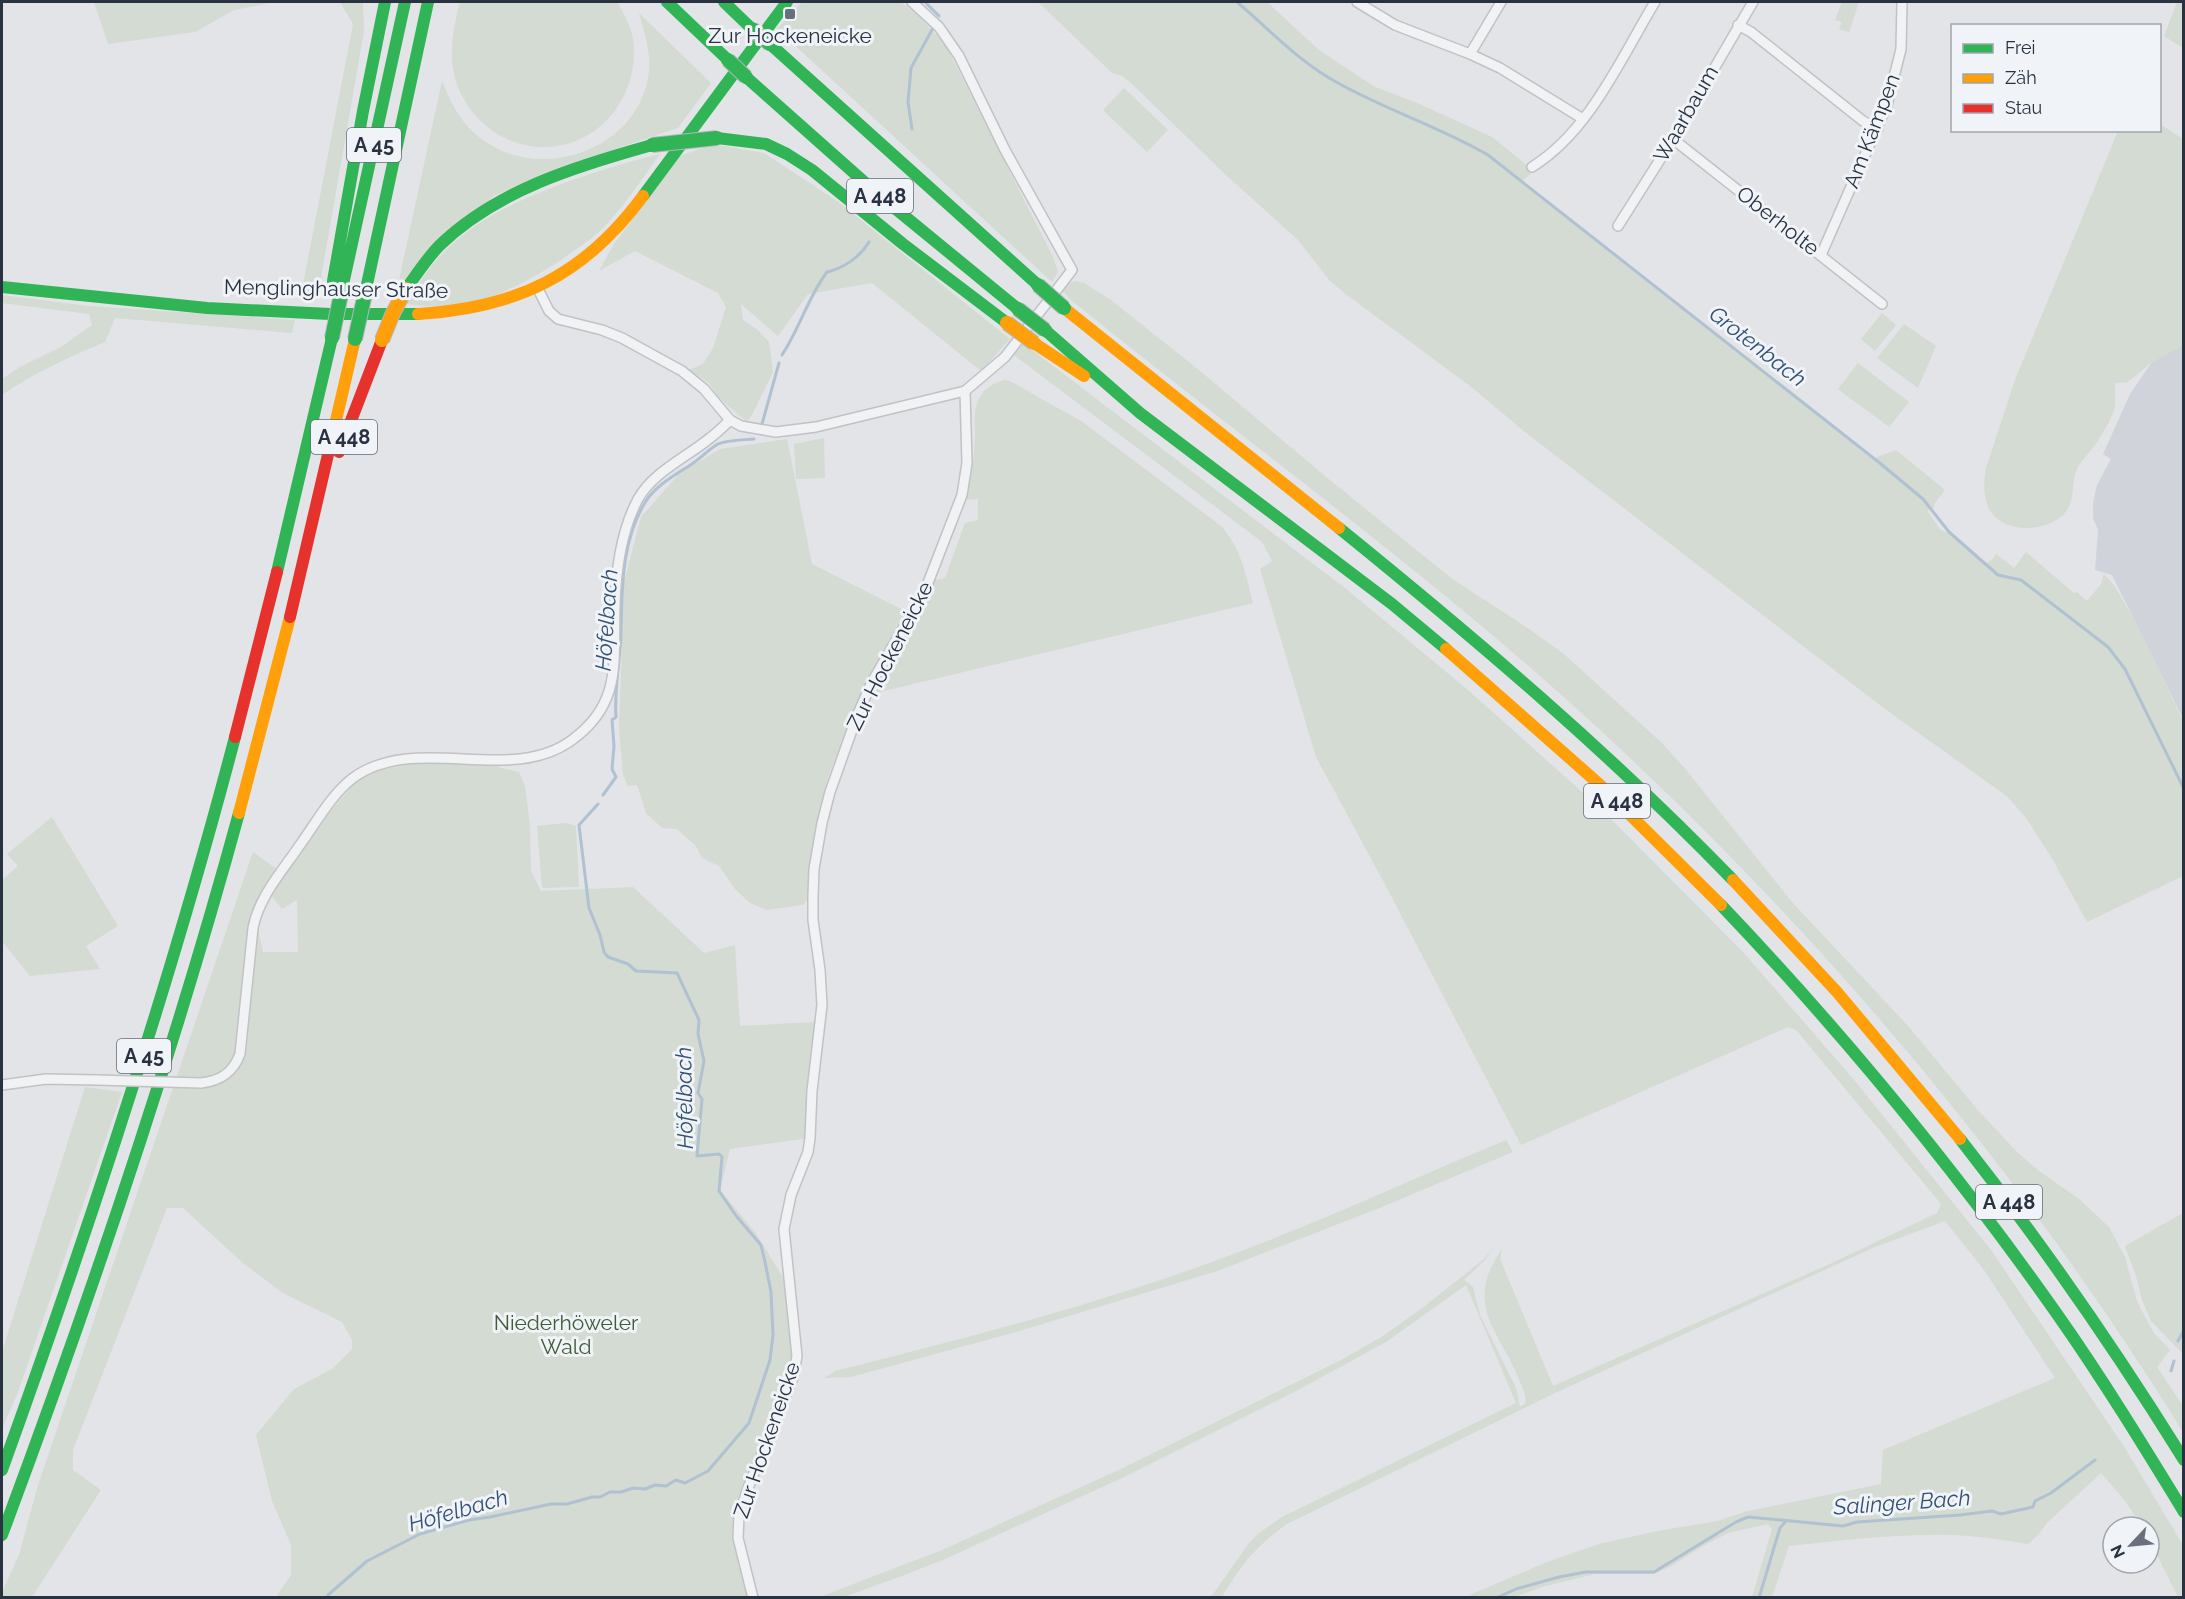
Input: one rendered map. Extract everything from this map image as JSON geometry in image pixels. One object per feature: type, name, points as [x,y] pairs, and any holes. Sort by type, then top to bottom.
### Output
[{"type":"main road","points":[[337,289],[363,111],[385,2]]},
{"type":"main road","name":"A 45","points":[[2,1470],[49,1341],[116,1143],[188,913],[250,686],[283,553],[328,354],[337,289],[405,2]]},
{"type":"main road","name":"A 45","points":[[2,1535],[127,1186],[177,1028],[250,775],[311,536],[428,2]]},
{"type":"main road","name":"A 448","points":[[667,2],[746,77],[880,196],[1045,330],[1140,413]]},
{"type":"main road","name":"A 448","points":[[724,2],[754,26],[1064,308],[1450,618],[1599,748],[1692,837],[1828,981],[1953,1129],[2055,1265],[2110,1344],[2184,1460]]},
{"type":"main road","points":[[738,2],[754,26]]},
{"type":"main road","name":"Menglinghauser Straße","points":[[2,287],[200,308],[299,313],[416,315],[452,312],[495,304],[537,287],[563,273],[598,248],[633,211],[787,2]]},
{"type":"main road","name":"A 448","points":[[311,536],[349,422],[393,313],[428,257],[447,238],[487,210],[537,184],[612,156],[652,145],[717,138],[766,144],[804,165],[1007,323],[1140,413],[1374,591],[1428,634],[1599,784],[1688,870],[1758,944],[1869,1069],[1980,1207],[2108,1390],[2184,1512]]},
{"type":"street","points":[[537,287],[553,315],[558,319],[602,330],[622,338],[674,367],[704,389],[730,420],[756,430],[795,431],[965,391],[1005,357],[1072,270],[1005,150],[959,56],[939,27],[912,2]]},
{"type":"street","points":[[1357,2],[1373,6],[1408,31],[1470,54],[1519,79],[1583,119]]},
{"type":"street","points":[[1470,54],[1501,2]]},
{"type":"street","points":[[1532,167],[1552,153],[1583,119],[1655,2]]},
{"type":"street","name":"Waarbaum","points":[[1618,226],[1673,139],[1753,2]]},
{"type":"street","name":"Am Kämpen","points":[[1821,255],[1878,129],[1890,95],[1901,49],[1902,2]]},
{"type":"street","points":[[1738,25],[1751,32],[1863,121],[1878,129]]},
{"type":"street","name":"Oberholte","points":[[1673,139],[1882,304]]},
{"type":"street","name":"Zur Hockeneicke","points":[[753,1598],[738,1538],[739,1516],[790,1385],[797,1356],[784,1229],[790,1195],[809,1145],[812,1091],[822,1005],[813,920],[814,869],[818,846],[830,792],[857,716],[871,684],[926,588],[962,495],[967,463],[965,391]]},
{"type":"street","points":[[2,1085],[46,1079],[201,1083],[224,1077],[240,1054],[257,911],[312,827],[347,783],[369,769],[419,758],[516,759],[544,754],[572,740],[601,709],[609,694],[614,675],[618,568],[629,519],[639,498],[649,484],[712,437],[730,420]]},
{"type":"shaded area","points":[[2183,345],[2183,719],[2112,575],[2095,570],[2098,530],[2093,518],[2093,503],[2097,485],[2111,459],[2103,454],[2130,394],[2152,362]]},
{"type":"green space","points":[[94,2],[275,2],[234,10],[195,32],[108,44]]},
{"type":"green space","points":[[340,2],[363,2],[364,31],[318,295],[301,295],[353,24]]},
{"type":"green space","points":[[460,2],[617,2],[626,18],[634,42],[633,67],[628,86],[610,117],[596,130],[562,145],[543,147],[526,145],[494,132],[470,108],[455,77],[452,45]]},
{"type":"green space","points":[[802,2],[901,2],[945,44],[1052,255],[1058,272],[1052,282],[777,29]]},
{"type":"green space","points":[[1038,2],[1267,2],[1319,50],[1375,87],[1415,102],[1492,137],[1534,171],[1521,182],[1872,459],[1896,450],[1945,490],[1934,504],[1934,508],[1928,512],[1940,529],[1951,535],[1985,564],[1996,554],[2014,568],[2026,552],[2074,593],[2077,592],[2087,601],[2101,584],[2104,574],[2114,585],[2138,627],[2183,721],[2183,876],[2087,922],[2050,855],[2026,818],[2008,797],[1885,709],[1525,432],[1470,386],[1347,295],[1330,281],[1298,240],[1226,175],[1131,83],[1122,76],[1112,73]]},
{"type":"green space","points":[[1842,2],[1859,2],[1849,32],[1839,29],[1842,22],[1835,20]]},
{"type":"green space","points":[[2177,2],[2183,2],[2183,48],[2164,36]]},
{"type":"green space","points":[[639,13],[711,83],[678,128],[493,196],[396,294],[442,81],[463,121],[483,140],[507,153],[533,159],[560,158],[586,151],[609,138],[628,120],[642,98],[649,71],[649,56]]},
{"type":"green space","points":[[1124,88],[1168,130],[1147,152],[1103,110]]},
{"type":"green space","points":[[2161,125],[2183,139],[2183,345],[2152,362],[2128,382],[2115,383],[2115,403],[2112,416],[2098,441],[2077,469],[2067,511],[2055,521],[2037,527],[2018,527],[2001,521],[1990,511],[1985,493],[1986,468],[2015,380],[2118,132],[2161,132]]},
{"type":"green space","points":[[713,144],[764,153],[837,201],[1010,339],[981,371],[872,283],[808,294],[778,336],[741,304],[743,320],[758,330],[769,342],[773,372],[747,422],[717,396],[708,382],[689,370],[703,364],[713,348],[726,307],[718,293],[635,251],[599,271],[614,244],[680,156]]},
{"type":"green space","points":[[660,154],[604,227],[561,260],[525,282],[488,298],[469,303],[449,306],[407,304],[436,261],[452,244],[490,216],[559,185]]},
{"type":"green space","points":[[1075,281],[1084,283],[1111,300],[1451,578],[1565,655],[1663,744],[1792,902],[1909,1027],[1977,1109],[2016,1151],[2039,1171],[2079,1199],[2109,1227],[2125,1257],[2137,1301],[2154,1333],[2170,1350],[2157,1367],[2183,1406],[2183,1432],[2118,1331],[2049,1232],[1976,1136],[1900,1043],[1739,865],[1653,780],[1505,646],[1383,545],[1071,300],[1061,289]]},
{"type":"green space","points":[[2,295],[89,306],[295,320],[292,333],[115,318],[105,342],[52,366],[2,395],[2,379],[20,367],[61,347],[92,325],[89,314],[2,303]]},
{"type":"green space","points":[[1882,313],[1896,325],[1875,351],[1861,339]]},
{"type":"green space","points":[[1904,324],[1936,346],[1918,388],[1877,358]]},
{"type":"green space","points":[[1023,343],[1350,592],[1468,690],[1600,808],[1743,952],[1855,1081],[1991,1250],[2125,1448],[2184,1547],[2183,1597],[2178,1597],[2161,1563],[2161,1515],[2134,1515],[2101,1473],[2047,1523],[2028,1544],[1980,1537],[1913,1535],[1789,1546],[1772,1597],[1752,1597],[1772,1529],[1768,1524],[1728,1533],[1654,1574],[1595,1574],[1542,1587],[1514,1597],[1465,1597],[1547,1562],[1599,1544],[1717,1521],[1748,1511],[1881,1484],[1883,1450],[2055,1378],[1984,1270],[1945,1221],[1875,1247],[1555,1393],[1287,1524],[1266,1540],[1250,1557],[1222,1597],[1211,1597],[1249,1543],[1282,1517],[1516,1403],[1466,1285],[1386,1342],[1300,1389],[1124,1477],[945,1559],[907,1574],[844,1597],[817,1598],[942,1550],[1121,1469],[1341,1360],[1383,1336],[1421,1309],[1484,1259],[1493,1248],[1485,1260],[1464,1280],[1473,1287],[1480,1315],[1516,1388],[1520,1407],[1525,1404],[1524,1393],[1488,1317],[1485,1302],[1485,1287],[1490,1269],[1502,1249],[1500,1259],[1553,1386],[1832,1263],[1937,1213],[1941,1204],[1796,1030],[1788,1027],[1521,1145],[1316,757],[1260,569],[1272,561],[1262,542],[1014,355]]},
{"type":"green space","points":[[1858,363],[1909,402],[1889,427],[1838,389]]},
{"type":"green space","points":[[1004,380],[1010,381],[1081,421],[1221,526],[1238,553],[1253,603],[871,694],[935,580],[945,578],[965,523],[978,520],[978,499],[965,500],[973,460],[976,407],[986,389]]},
{"type":"green space","points":[[824,438],[825,478],[796,479],[794,444]]},
{"type":"green space","points":[[787,439],[812,564],[905,611],[864,686],[828,777],[815,827],[807,900],[803,905],[767,910],[750,903],[735,889],[719,866],[702,858],[696,846],[677,829],[662,828],[646,813],[637,785],[628,786],[623,775],[619,729],[624,582],[641,517],[679,474],[720,449]]},
{"type":"green space","name":"Niederhöweler Wald","points":[[414,763],[493,763],[501,768],[519,772],[525,786],[530,826],[531,871],[541,891],[633,887],[704,953],[735,945],[740,1026],[816,1022],[810,1138],[730,1149],[720,1190],[755,1232],[789,1287],[797,1356],[738,1528],[732,1528],[734,1543],[750,1597],[276,1597],[291,1575],[291,1545],[272,1501],[256,1435],[294,1389],[332,1369],[352,1349],[352,1340],[342,1322],[283,1293],[243,1263],[183,1208],[167,1208],[73,1450],[73,1470],[101,1490],[32,1597],[2,1598],[2,1592],[19,1555],[38,1485],[253,852],[278,870],[254,910],[263,952],[298,952],[297,900],[282,909],[272,897],[288,868],[325,817],[357,781],[383,769]]},
{"type":"green space","points":[[52,817],[118,926],[86,946],[100,969],[30,976],[2,941],[2,880],[18,866],[7,854]]},
{"type":"green space","points":[[566,823],[576,826],[579,887],[542,888],[537,826]]},
{"type":"green space","points":[[85,1087],[122,1092],[18,1392],[2,1429],[2,1352]]},
{"type":"green space","points":[[1506,1140],[1513,1152],[1377,1209],[1217,1271],[1016,1332],[851,1377],[824,1378],[835,1371],[1119,1294],[1212,1262],[1286,1234]]},
{"type":"green space","points":[[2183,1213],[2183,1354],[2151,1321],[2125,1246]]},
{"type":"waterway","name":"Höfelbach","points":[[925,2],[939,16]]},
{"type":"waterway","name":"Grotenbach","points":[[1237,2],[1298,56],[1324,75],[1356,93],[1488,155],[1881,464],[1923,499],[1949,532],[1998,575],[2021,580],[2108,647],[2125,669],[2184,789]]},
{"type":"waterway","name":"Höfelbach","points":[[912,129],[908,102],[911,68],[933,28]]},
{"type":"waterway","name":"Höfelbach","points":[[782,355],[814,292],[827,272],[851,261],[869,242]]},
{"type":"waterway","name":"Höfelbach","points":[[762,424],[779,363]]},
{"type":"waterway","name":"Höfelbach","points":[[603,795],[616,777],[612,769],[614,746],[612,720],[616,717],[624,566],[638,516],[655,490],[718,444],[754,439]]},
{"type":"waterway","name":"Höfelbach","points":[[328,1595],[367,1561],[420,1534],[469,1520],[551,1504],[567,1504],[600,1497],[610,1492],[621,1492],[633,1488],[645,1489],[655,1485],[666,1486],[676,1480],[685,1483],[708,1471],[749,1423],[770,1360],[773,1335],[771,1292],[761,1245],[719,1191],[722,1157],[719,1154],[697,1156],[702,1099],[698,1093],[704,1061],[698,1034],[699,1020],[677,973],[636,971],[628,964],[608,957],[604,952],[589,908],[579,825],[598,804]]},
{"type":"waterway","name":"Salinger Bach","points":[[2178,1341],[2184,1330]]},
{"type":"waterway","name":"Salinger Bach","points":[[2171,1371],[2174,1361]]},
{"type":"waterway","name":"Salinger Bach","points":[[1496,1598],[1516,1589],[1586,1572],[1654,1572],[1748,1517],[1843,1526],[1857,1522],[1992,1511],[2001,1514],[2033,1507],[2035,1501],[2051,1493],[2095,1460]]},
{"type":"waterway","points":[[1759,1598],[1780,1528],[1786,1521]]},
{"type":"traffic: fast","points":[[333,281],[385,2]]},
{"type":"traffic: fast","points":[[342,289],[405,2]]},
{"type":"traffic: fast","points":[[366,289],[428,2]]},
{"type":"traffic: fast","points":[[667,2],[728,60]]},
{"type":"traffic: fast","points":[[724,2],[752,29]]},
{"type":"traffic: fast","points":[[643,196],[787,2]]},
{"type":"traffic: fast","points":[[752,29],[770,44]]},
{"type":"traffic: fast","points":[[770,44],[1038,285]]},
{"type":"traffic: fast","points":[[728,60],[746,77]]},
{"type":"traffic: fast","points":[[746,77],[880,196],[1018,309]]},
{"type":"traffic: fast","points":[[717,138],[766,144],[787,154],[812,170],[903,244],[1007,323]]},
{"type":"traffic: fast","points":[[652,145],[717,138]]},
{"type":"traffic: fast","points":[[406,289],[440,245],[487,209],[539,182],[567,171],[652,145]]},
{"type":"traffic: fast","points":[[1038,285],[1064,308]]},
{"type":"traffic: fast","points":[[2,287],[207,308],[330,314],[418,314]]},
{"type":"traffic: fast","points":[[332,338],[342,289]]},
{"type":"traffic: fast","points":[[355,339],[366,289]]},
{"type":"traffic: fast","points":[[1018,309],[1045,330]]},
{"type":"traffic: fast","points":[[1045,330],[1140,413],[1392,604],[1446,649]]},
{"type":"traffic: fast","points":[[277,572],[332,338]]},
{"type":"traffic: fast","points":[[1339,528],[1541,698],[1639,787],[1733,880]]},
{"type":"traffic: fast","points":[[2,1470],[127,1106],[210,830],[235,737]]},
{"type":"traffic: fast","points":[[2,1535],[129,1177],[186,996],[239,813]]},
{"type":"traffic: fast","points":[[1721,905],[1854,1052],[1979,1207],[2074,1338],[2184,1512]]},
{"type":"traffic: fast","points":[[1960,1139],[2076,1296],[2184,1460]]},
{"type":"traffic: slow","points":[[418,314],[486,304],[517,295],[545,283],[572,267],[597,247],[643,196]]},
{"type":"traffic: slow","points":[[382,340],[406,289]]},
{"type":"traffic: slow","points":[[1064,308],[1339,528]]},
{"type":"traffic: slow","points":[[1007,323],[1034,343]]},
{"type":"traffic: slow","points":[[330,446],[355,339]]},
{"type":"traffic: slow","points":[[1034,343],[1084,376]]},
{"type":"traffic: slow","points":[[239,813],[290,617]]},
{"type":"traffic: slow","points":[[1446,649],[1599,784],[1721,905]]},
{"type":"traffic: slow","points":[[1733,880],[1837,992],[1960,1139]]},
{"type":"traffic: jam","points":[[339,452],[382,340]]},
{"type":"traffic: jam","points":[[290,617],[330,446]]},
{"type":"traffic: jam","points":[[235,737],[277,572]]},
{"type":"place","name":"Zur Hockeneicke","points":[[790,14]]}]
